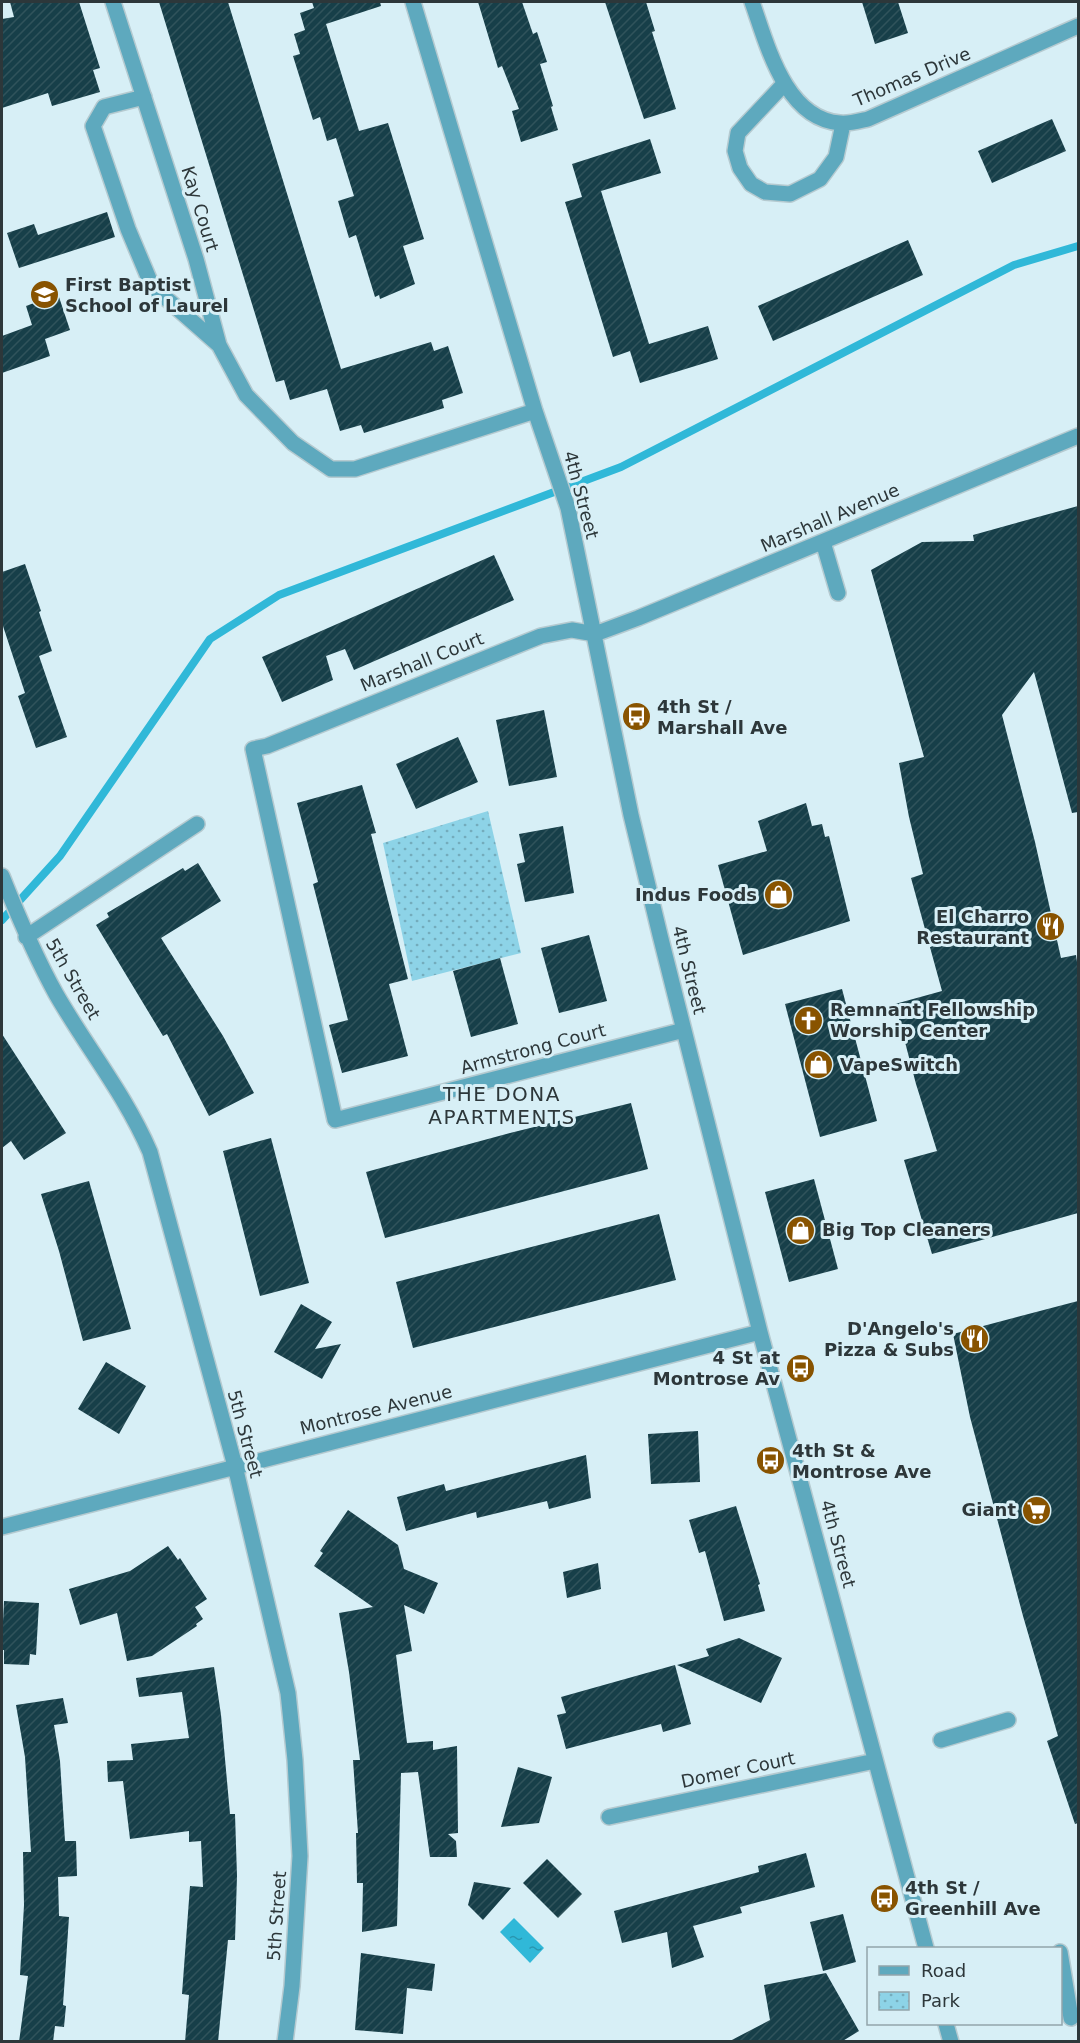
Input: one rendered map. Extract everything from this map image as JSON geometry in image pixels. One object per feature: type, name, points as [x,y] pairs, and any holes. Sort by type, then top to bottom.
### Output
[{"type":"street","name":"Kay Court","points":[[114,2],[196,259],[219,345],[246,395],[293,443],[331,469],[355,469],[535,411]]},
{"type":"street","name":"4th Street","points":[[412,2],[535,411],[568,508],[631,814],[684,1030],[760,1332],[926,1947]]},
{"type":"street","name":"Thomas Drive","points":[[752,2],[774,64],[784,84],[795,98],[813,113],[834,123],[843,124],[868,119],[1078,26]]},
{"type":"street","points":[[784,84],[738,133],[735,150],[740,168],[751,184],[765,192],[790,194],[820,179],[836,157],[843,124]]},
{"type":"street","points":[[144,97],[104,107],[93,126],[128,229],[152,286],[219,345]]},
{"type":"street","name":"Marshall Avenue","points":[[595,634],[1078,436]]},
{"type":"street","points":[[823,542],[838,593]]},
{"type":"street","name":"Marshall Court","points":[[357,1115],[335,1120],[253,749],[267,746],[541,636],[572,630],[595,634]]},
{"type":"street","points":[[26,937],[197,824]]},
{"type":"street","name":"5th Street","points":[[2,876],[26,937],[57,995],[123,1098],[150,1152],[235,1466],[288,1693],[295,1760],[300,1856],[292,1986],[285,2042]]},
{"type":"street","name":"Armstrong Court","points":[[357,1115],[684,1030]]},
{"type":"street","name":"Montrose Avenue","points":[[2,1527],[760,1332]]},
{"type":"street","points":[[941,1740],[1008,1720]]},
{"type":"street","name":"Domer Court","points":[[609,1817],[875,1761]]},
{"type":"street","points":[[1062,1961],[1071,2018]]},
{"type":"street","points":[[946,2025],[951,2042]]},
{"type":"green space","points":[[488,811],[521,953],[412,981],[383,843]]},
{"type":"water","points":[[514,1918],[544,1948],[530,1963],[500,1932]]},
{"type":"building","points":[[10,2],[79,2],[100,68],[93,70],[100,92],[52,106],[48,93],[2,108],[2,19],[14,17]]},
{"type":"building","points":[[159,2],[228,2],[341,369],[431,342],[434,351],[448,346],[463,393],[442,400],[444,408],[364,433],[361,425],[340,431],[327,389],[290,400],[284,380],[276,382]]},
{"type":"building","points":[[312,2],[380,2],[381,6],[326,24],[359,131],[388,123],[424,239],[403,246],[415,284],[380,299],[379,295],[375,297],[356,235],[349,238],[338,201],[354,196],[336,138],[327,141],[320,117],[313,120],[293,56],[300,54],[294,34],[305,30],[300,13],[314,8]]},
{"type":"building","points":[[478,2],[522,2],[533,34],[537,32],[547,62],[540,64],[558,130],[521,142],[512,111],[519,109],[502,66],[498,68]]},
{"type":"building","points":[[605,2],[646,2],[655,31],[652,32],[676,109],[644,119]]},
{"type":"building","points":[[862,2],[898,2],[908,33],[875,44]]},
{"type":"building","points":[[1052,119],[1066,151],[992,183],[978,151]]},
{"type":"building","points":[[650,139],[661,173],[601,191],[649,344],[708,326],[718,359],[640,383],[630,351],[613,357],[565,202],[582,197],[572,164]]},
{"type":"building","points":[[107,212],[115,237],[19,268],[7,233],[34,224],[38,235]]},
{"type":"building","points":[[908,240],[923,275],[773,341],[758,306]]},
{"type":"building","points":[[58,294],[70,330],[45,339],[50,356],[2,373],[2,336],[32,325],[26,306]]},
{"type":"building","points":[[1078,506],[1078,812],[1072,813],[1034,672],[1002,715],[1035,842],[1061,958],[1076,955],[1078,969],[1078,1213],[932,1254],[904,1160],[937,1151],[895,1004],[942,991],[911,878],[923,874],[899,763],[924,757],[871,570],[922,542],[974,541],[973,535]]},
{"type":"building","points":[[494,555],[514,600],[354,670],[345,649],[326,656],[333,680],[282,702],[262,657]]},
{"type":"building","points":[[25,564],[52,651],[39,656],[67,737],[36,748],[18,696],[25,693],[2,623],[2,572]]},
{"type":"building","points":[[544,710],[557,777],[509,786],[496,720]]},
{"type":"building","points":[[458,737],[478,782],[416,809],[396,764]]},
{"type":"building","points":[[362,785],[376,833],[371,834],[408,979],[389,984],[408,1056],[342,1073],[329,1025],[348,1020],[313,884],[318,882],[297,803]]},
{"type":"building","name":"Indus Foods","points":[[806,803],[812,826],[822,824],[825,837],[829,836],[850,921],[743,955],[718,865],[767,851],[758,821]]},
{"type":"building","points":[[563,826],[574,893],[525,902],[517,864],[525,862],[519,834]]},
{"type":"building","points":[[198,863],[221,901],[161,938],[223,1036],[254,1093],[209,1116],[167,1034],[163,1036],[96,925],[109,917],[107,913],[183,868],[185,871]]},
{"type":"building","points":[[589,935],[607,1001],[559,1013],[541,948]]},
{"type":"building","points":[[500,958],[518,1024],[471,1037],[453,971]]},
{"type":"building","points":[[842,989],[877,1121],[820,1137],[785,1004]]},
{"type":"building","points":[[2,1034],[66,1133],[24,1160],[11,1141],[2,1148]]},
{"type":"building","points":[[631,1103],[648,1169],[385,1238],[366,1172]]},
{"type":"building","points":[[271,1138],[309,1283],[260,1296],[223,1151]]},
{"type":"building","name":"Big Top Cleaners","points":[[814,1179],[838,1269],[789,1282],[765,1192]]},
{"type":"building","points":[[89,1181],[131,1329],[83,1341],[41,1194]]},
{"type":"building","points":[[659,1214],[676,1280],[413,1348],[396,1282]]},
{"type":"building","points":[[1078,1301],[1078,1823],[1075,1824],[1047,1741],[1058,1736],[1023,1616],[970,1417],[953,1334]]},
{"type":"building","points":[[301,1304],[332,1322],[315,1349],[341,1344],[322,1379],[274,1352]]},
{"type":"building","points":[[106,1362],[146,1386],[119,1434],[78,1409]]},
{"type":"building","points":[[698,1431],[700,1482],[651,1484],[648,1434]]},
{"type":"building","points":[[586,1455],[591,1498],[549,1509],[547,1501],[477,1518],[476,1512],[406,1531],[397,1497],[444,1484],[446,1491]]},
{"type":"building","points":[[736,1506],[760,1584],[758,1585],[765,1611],[724,1621],[705,1551],[699,1553],[689,1520]]},
{"type":"building","points":[[348,1510],[398,1545],[404,1569],[438,1583],[424,1614],[404,1605],[412,1651],[396,1655],[407,1743],[433,1741],[433,1750],[457,1746],[458,1833],[448,1834],[456,1841],[457,1857],[430,1857],[418,1772],[401,1773],[397,1926],[362,1932],[363,1883],[357,1883],[356,1833],[358,1833],[353,1760],[360,1760],[339,1613],[373,1607],[314,1566],[323,1553],[320,1551]]},
{"type":"building","points":[[168,1546],[178,1560],[180,1558],[207,1599],[195,1607],[203,1619],[196,1624],[197,1626],[152,1656],[127,1661],[117,1613],[80,1625],[69,1589],[130,1571]]},
{"type":"building","points":[[598,1563],[601,1589],[567,1598],[563,1572]]},
{"type":"building","points":[[4,1601],[39,1603],[36,1655],[30,1654],[29,1665],[4,1664],[2,1642]]},
{"type":"building","points":[[739,1638],[782,1658],[761,1703],[677,1665],[709,1656],[706,1649]]},
{"type":"building","points":[[675,1665],[691,1724],[663,1732],[661,1724],[566,1749],[557,1715],[566,1713],[561,1697]]},
{"type":"building","points":[[214,1667],[230,1814],[235,1814],[237,1876],[235,1940],[228,1940],[218,2042],[185,2042],[189,1995],[182,1994],[190,1886],[203,1887],[201,1841],[189,1842],[189,1831],[130,1839],[123,1781],[108,1782],[107,1761],[133,1760],[131,1744],[189,1738],[182,1692],[139,1697],[136,1678]]},
{"type":"building","points":[[63,1698],[68,1723],[54,1725],[60,1761],[65,1841],[76,1841],[77,1876],[58,1877],[59,1916],[69,1917],[63,2005],[66,2006],[64,2027],[55,2026],[53,2042],[19,2042],[28,1976],[20,1975],[24,1905],[23,1852],[31,1852],[25,1757],[16,1705]]},
{"type":"building","points":[[518,1767],[552,1777],[539,1823],[501,1827]]},
{"type":"building","points":[[806,1853],[815,1887],[740,1907],[742,1913],[693,1926],[704,1957],[672,1968],[667,1932],[622,1943],[614,1911],[759,1872],[758,1866]]},
{"type":"building","points":[[547,1859],[582,1894],[558,1918],[523,1883]]},
{"type":"building","points":[[474,1882],[511,1888],[483,1920],[468,1905]]},
{"type":"building","points":[[843,1914],[856,1962],[823,1971],[810,1922]]},
{"type":"building","points":[[361,1953],[435,1964],[432,1991],[407,1988],[403,2034],[355,2030]]},
{"type":"building","points":[[826,1973],[859,2031],[841,2042],[728,2042],[770,2020],[764,1985]]},
{"type":"waterway","points":[[2,920],[60,856],[210,639],[279,595],[621,467],[1014,265],[1078,246]]},
{"type":"place","name":"First Baptist School of Laurel","points":[[44,295]]},
{"type":"place","name":"4th St / Marshall Ave","points":[[636,717]]},
{"type":"place","name":"Indus Foods","points":[[778,895]]},
{"type":"place","name":"El Charro Restaurant","points":[[1050,927]]},
{"type":"place","name":"Remnant Fellowship Worship Center","points":[[809,1020]]},
{"type":"place","name":"VapeSwitch","points":[[819,1065]]},
{"type":"place","name":"Big Top Cleaners","points":[[801,1230]]},
{"type":"place","name":"D'Angelo's Pizza & Subs","points":[[975,1339]]},
{"type":"place","name":"4 St at Montrose Av","points":[[801,1368]]},
{"type":"place","name":"4th St & Montrose Ave","points":[[771,1461]]},
{"type":"place","name":"Giant","points":[[1037,1510]]},
{"type":"place","name":"4th St / Greenhill Ave","points":[[884,1898]]},
{"type":"district","name":"THE DONA APARTMENTS","points":[[502,1106]]}]
